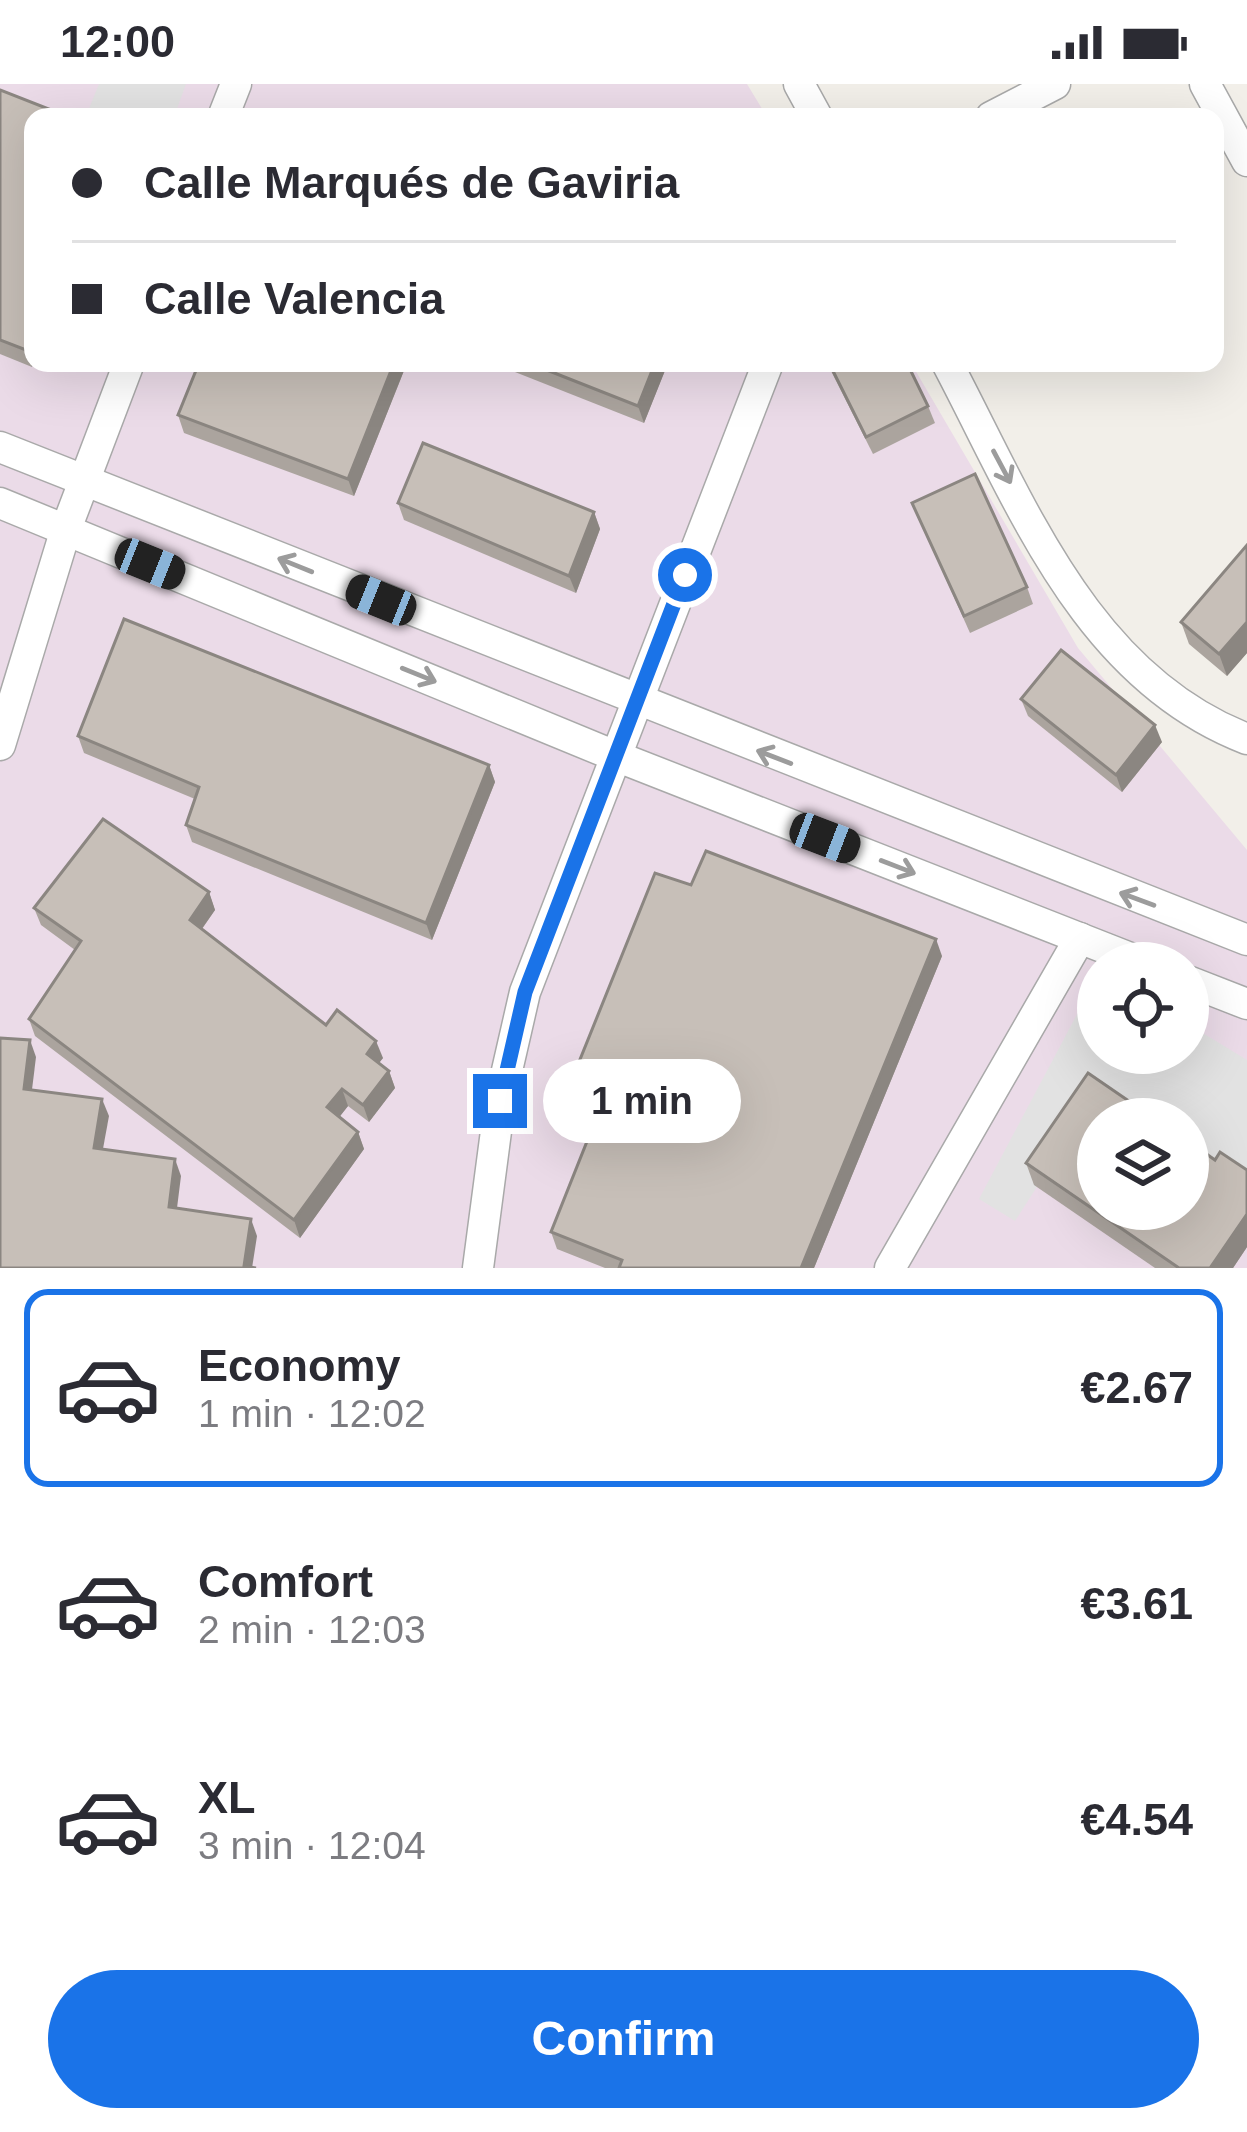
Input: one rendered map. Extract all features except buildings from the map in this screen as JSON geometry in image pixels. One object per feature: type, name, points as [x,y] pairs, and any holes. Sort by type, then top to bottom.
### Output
[{"type":"street","points":[[1008,108],[1055,84]]},
{"type":"street","points":[[1224,119],[1247,161]]},
{"type":"street","points":[[0,745],[66,529],[126,372]]},
{"type":"street","points":[[478,1268],[500,1101],[525,992],[764,372]]},
{"type":"street","points":[[952,372],[1076,600],[1123,659],[1166,696],[1247,739]]},
{"type":"street","points":[[0,447],[1247,940]]},
{"type":"street","points":[[0,503],[613,755],[1090,942]]},
{"type":"street","points":[[890,1268],[1080,938]]},
{"type":"street","points":[[1209,989],[1247,1004]]},
{"type":"shaded area","points":[[0,84],[747,84],[762,108],[24,108],[24,372],[916,372],[1078,648],[1247,850],[1247,1268],[0,1268]]},
{"type":"shaded area","points":[[99,84],[186,84],[177,108],[89,108]]},
{"type":"shaded area","points":[[1077,1014],[1077,1074],[1209,1074],[1209,1037],[1247,1060],[1247,1186],[1209,1168],[1209,1098],[1096,1095],[1077,1098],[1077,1125],[1015,1221],[979,1199]]},
{"type":"route","points":[[500,1101],[525,992],[685,575]]}]
